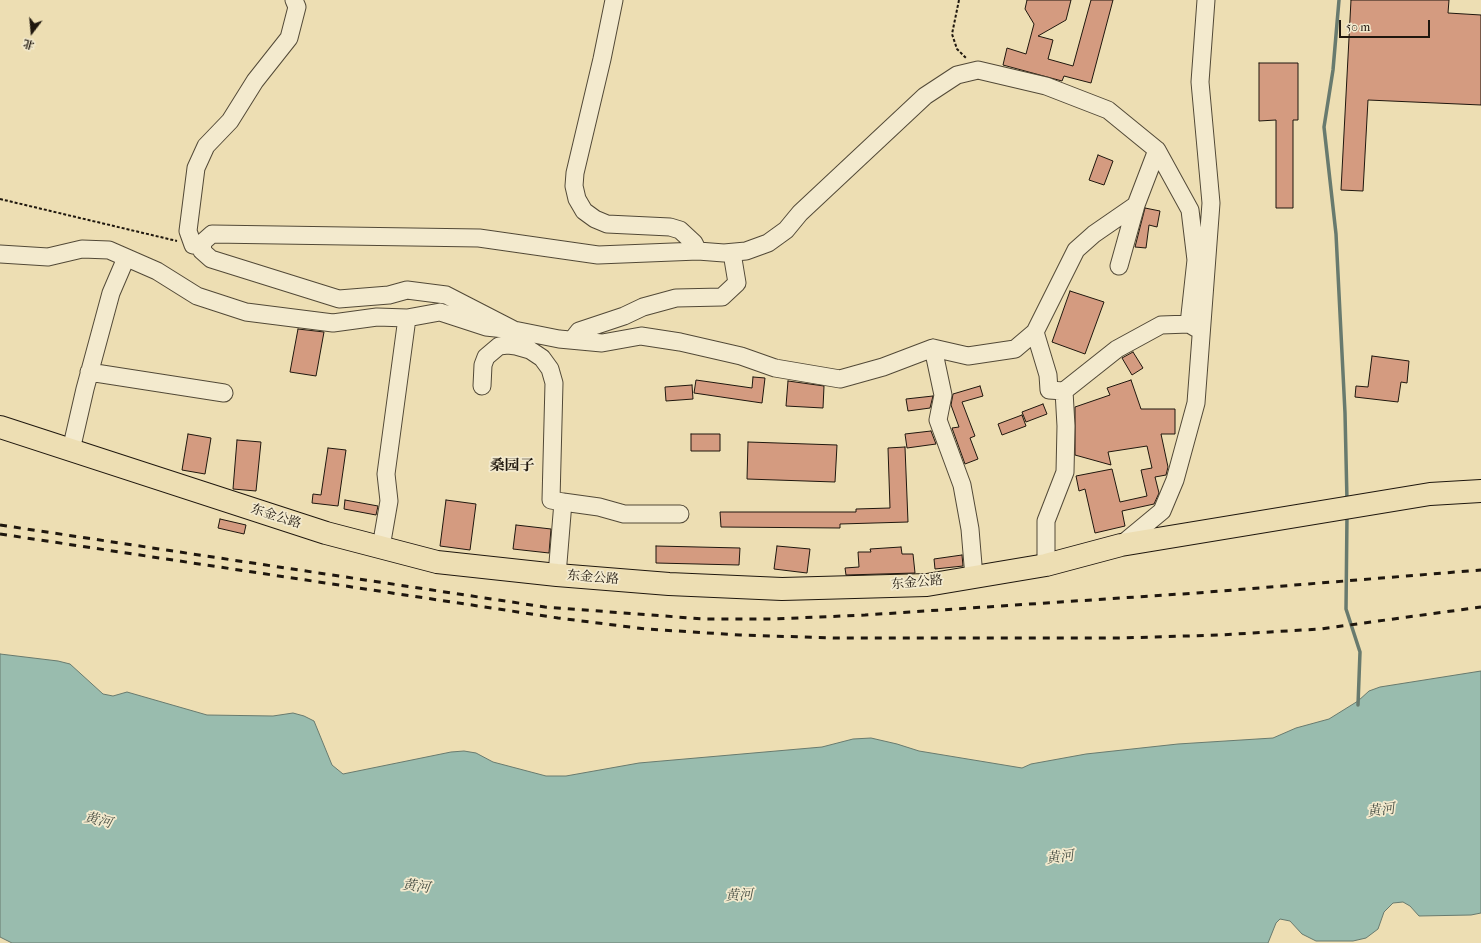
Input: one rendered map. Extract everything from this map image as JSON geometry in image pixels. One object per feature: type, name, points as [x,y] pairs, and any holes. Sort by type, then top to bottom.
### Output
[{"type":"main road","name":"东金公路","points":[[0,427],[326,533],[437,562],[557,575],[669,584],[782,589],[927,584],[1046,565],[1122,545],[1430,494],[1481,491]]},
{"type":"street","points":[[294,0],[297,7],[289,38],[255,81],[230,121],[206,146],[196,168],[188,231],[204,254],[211,259],[339,299],[389,295],[407,290],[446,295],[515,338],[542,358],[550,369],[554,383],[551,500],[624,514],[680,514]]},
{"type":"street","points":[[614,0],[602,59],[575,173],[574,186],[577,199],[584,211],[594,219],[607,224],[670,227],[680,230],[694,243],[698,252]]},
{"type":"street","points":[[1195,328],[1211,203],[1200,82],[1206,0]]},
{"type":"street","points":[[198,246],[212,234],[479,238],[598,255],[698,252],[732,253],[746,251],[768,243],[786,230],[800,213],[925,96],[957,75],[978,70],[1046,86],[1108,110],[1157,150],[1190,210],[1196,260],[1196,403],[1175,480],[1162,511],[1122,545]]},
{"type":"street","points":[[1119,266],[1136,205],[1157,150]]},
{"type":"street","points":[[0,254],[48,257],[82,249],[109,250],[157,271],[197,296],[246,312],[333,324],[377,317],[407,318],[440,312],[515,338],[572,340],[602,343],[641,336],[680,342],[741,356],[775,368],[840,379],[883,367],[933,348],[968,356],[1015,349],[1035,332],[1076,250],[1094,234],[1136,205]]},
{"type":"street","points":[[572,340],[579,331],[624,316],[643,307],[676,298],[722,297],[737,283],[732,253]]},
{"type":"street","points":[[71,450],[111,293],[126,258]]},
{"type":"street","points":[[381,547],[389,500],[386,474],[407,318]]},
{"type":"street","points":[[1035,332],[1048,375],[1049,390],[1064,392],[1117,349],[1161,325],[1195,328]]},
{"type":"street","points":[[482,386],[483,365],[489,354],[499,346],[508,344],[515,338]]},
{"type":"street","points":[[933,348],[943,396],[938,420],[962,485],[970,529],[974,577]]},
{"type":"street","points":[[90,372],[224,393]]},
{"type":"street","points":[[1046,565],[1046,520],[1065,472],[1066,426],[1064,392]]},
{"type":"street","points":[[557,575],[563,502]]},
{"type":"path","points":[[959,0],[952,34],[957,49],[978,70]]},
{"type":"path","points":[[0,199],[198,246]]},
{"type":"water","name":"黄河","points":[[0,654],[58,661],[70,664],[103,694],[113,696],[127,692],[207,715],[273,716],[293,713],[304,716],[314,721],[332,765],[343,774],[451,752],[464,751],[476,753],[493,762],[546,776],[566,776],[639,763],[822,747],[853,739],[871,738],[919,751],[1022,768],[1031,764],[1086,754],[1178,744],[1273,738],[1296,728],[1329,719],[1358,701],[1369,691],[1380,687],[1481,671],[1481,913],[1471,915],[1419,916],[1410,906],[1403,902],[1393,903],[1384,912],[1378,929],[1366,938],[1353,941],[1316,941],[1302,934],[1290,921],[1280,919],[1276,923],[1268,943],[12,943],[0,937]]},
{"type":"building","points":[[1027,0],[1071,0],[1066,20],[1038,36],[1053,40],[1048,59],[1073,66],[1091,0],[1113,0],[1091,83],[1064,76],[1062,81],[1003,65],[1007,48],[1026,54],[1034,24],[1025,9]]},
{"type":"building","points":[[1351,0],[1449,0],[1448,13],[1481,15],[1481,105],[1368,100],[1363,191],[1341,190]]},
{"type":"building","points":[[1259,63],[1298,63],[1298,120],[1293,120],[1293,208],[1276,208],[1276,120],[1259,121]]},
{"type":"building","points":[[1098,155],[1113,161],[1104,185],[1089,180]]},
{"type":"building","points":[[1145,208],[1160,211],[1157,227],[1149,225],[1146,248],[1135,247]]},
{"type":"building","points":[[1070,291],[1104,302],[1085,354],[1052,342]]},
{"type":"building","points":[[298,329],[324,332],[316,376],[290,372]]},
{"type":"building","points":[[1133,352],[1143,368],[1132,375],[1122,358]]},
{"type":"building","points":[[1372,356],[1409,361],[1407,383],[1401,382],[1398,402],[1355,397],[1356,386],[1368,387]]},
{"type":"building","points":[[753,377],[765,378],[762,403],[694,393],[696,380],[752,388]]},
{"type":"building","points":[[1131,380],[1141,409],[1175,409],[1175,434],[1161,434],[1168,467],[1166,475],[1155,477],[1159,493],[1154,504],[1122,511],[1125,526],[1095,533],[1085,489],[1079,491],[1076,476],[1112,469],[1120,502],[1147,496],[1141,470],[1152,468],[1147,446],[1108,452],[1111,465],[1075,455],[1075,407],[1110,395],[1107,388]]},
{"type":"building","points":[[788,381],[824,386],[823,408],[786,406]]},
{"type":"building","points":[[692,385],[693,399],[666,401],[665,387]]},
{"type":"building","points":[[980,386],[983,396],[962,402],[975,436],[970,438],[978,459],[965,464],[952,428],[959,427],[951,405],[953,394]]},
{"type":"building","points":[[933,396],[930,408],[908,411],[906,399]]},
{"type":"building","points":[[1043,404],[1047,414],[1026,422],[1022,412]]},
{"type":"building","points":[[1022,415],[1026,426],[1002,435],[998,424]]},
{"type":"building","points":[[931,431],[936,444],[907,448],[905,434]]},
{"type":"building","points":[[188,434],[211,438],[205,474],[182,470]]},
{"type":"building","points":[[691,434],[720,434],[720,451],[691,451]]},
{"type":"building","points":[[237,440],[261,442],[256,491],[233,489]]},
{"type":"building","points":[[748,442],[837,445],[835,482],[747,479]]},
{"type":"building","points":[[905,447],[908,522],[840,524],[840,528],[721,527],[720,512],[856,512],[856,509],[890,508],[888,448]]},
{"type":"building","points":[[328,448],[346,450],[338,506],[312,503],[313,494],[321,495]]},
{"type":"building","points":[[345,500],[378,506],[376,515],[344,509]]},
{"type":"building","points":[[446,500],[476,504],[470,550],[440,546]]},
{"type":"building","points":[[220,519],[246,525],[244,534],[218,528]]},
{"type":"building","points":[[516,525],[551,529],[549,553],[513,549]]},
{"type":"building","points":[[656,546],[740,548],[739,565],[656,563]]},
{"type":"building","points":[[777,546],[810,549],[807,573],[774,569]]},
{"type":"building","points":[[901,547],[902,554],[913,554],[915,573],[846,575],[845,568],[859,567],[858,552],[871,552],[870,549]]},
{"type":"building","points":[[962,555],[963,566],[935,569],[934,559]]},
{"type":"waterway","points":[[1339,0],[1333,70],[1324,127],[1336,234],[1345,413],[1347,501]]},
{"type":"waterway","points":[[1347,515],[1346,609],[1360,652],[1358,705]]},
{"type":"railway","points":[[0,525],[545,607],[704,619],[774,619],[865,615],[1196,593],[1481,570]]},
{"type":"railway","points":[[0,534],[558,618],[646,629],[740,635],[834,638],[1121,638],[1219,635],[1320,629],[1481,607]]},
{"type":"district","name":"桑园子","points":[[512,466]]}]
